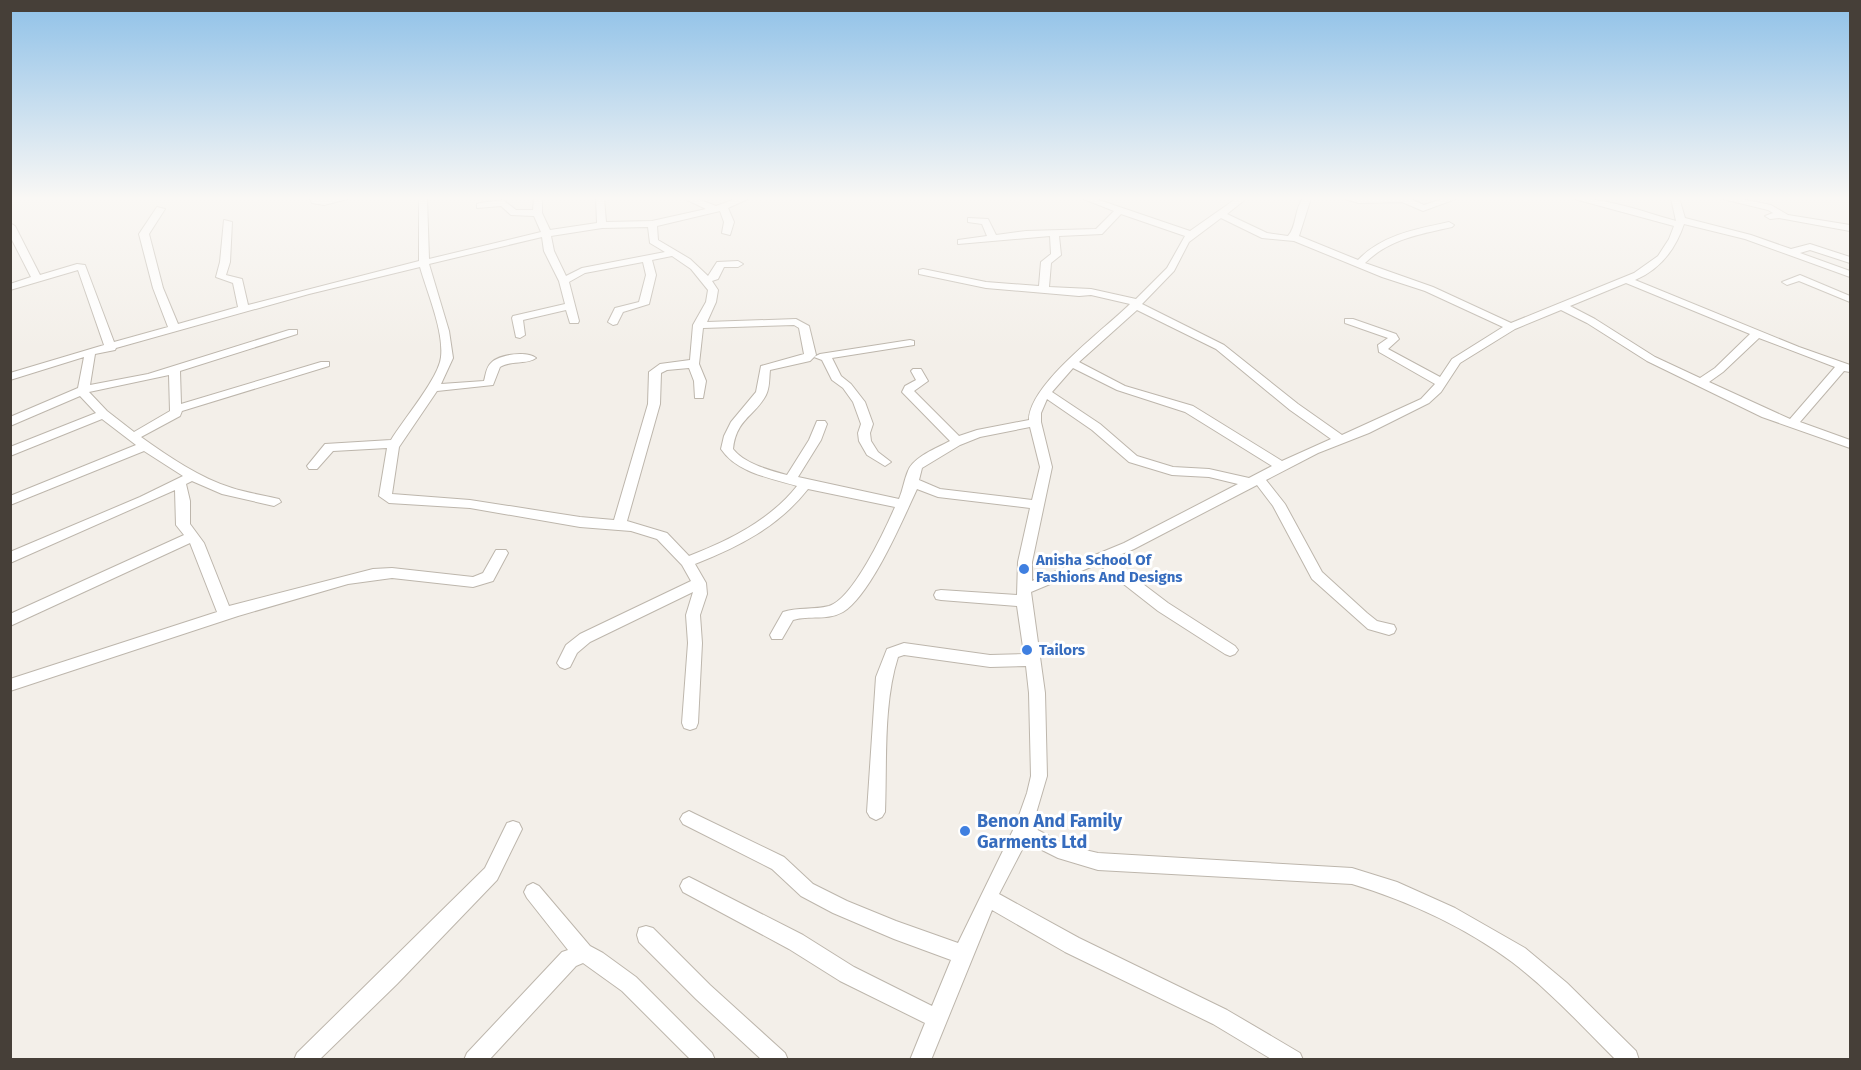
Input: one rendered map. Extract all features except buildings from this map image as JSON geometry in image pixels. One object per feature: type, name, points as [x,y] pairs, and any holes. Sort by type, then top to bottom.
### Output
[{"type":"street","points":[[22,248],[38,279]]},
{"type":"street","points":[[148,248],[158,288],[175,330]]},
{"type":"street","points":[[226,248],[221,277],[238,281],[244,309]]},
{"type":"street","points":[[424,248],[424,263],[444,331],[447,358],[433,388],[395,444],[385,496],[388,499],[470,504],[580,522],[620,524],[646,529],[662,536],[687,562],[699,583],[700,594],[693,615],[695,643],[690,723]]},
{"type":"street","points":[[10,377],[40,366],[90,354],[244,309],[483,248]]},
{"type":"street","points":[[549,248],[564,281],[574,321]]},
{"type":"street","points":[[665,248],[707,279],[713,290],[698,325],[697,358],[693,364]]},
{"type":"street","points":[[1044,288],[1046,262],[1056,255],[1055,248]]},
{"type":"street","points":[[920,1059],[988,898],[1024,831],[1039,776],[1034,660],[1025,595],[1025,562],[1046,467],[1035,422],[1039,402],[1059,375],[1171,269],[1182,248]]},
{"type":"street","points":[[1320,248],[1386,276],[1430,289],[1511,327]]},
{"type":"street","points":[[1359,264],[1367,254],[1378,248]]},
{"type":"street","points":[[941,595],[1025,595],[1099,558],[1129,546],[1314,450],[1425,401],[1441,384],[1456,362],[1511,327],[1627,280],[1662,258],[1667,248]]},
{"type":"street","points":[[1780,248],[1851,274]]},
{"type":"street","points":[[1792,252],[1807,248]]},
{"type":"street","points":[[1813,248],[1851,260]]},
{"type":"street","points":[[564,281],[582,271],[673,253]]},
{"type":"street","points":[[613,322],[619,310],[644,304],[651,275],[647,258]]},
{"type":"street","points":[[707,279],[714,277],[720,264],[738,264]]},
{"type":"street","points":[[10,287],[82,267],[111,348]]},
{"type":"street","points":[[924,272],[986,285],[1044,288],[1078,293],[1091,292],[1136,304],[1220,347],[1294,407],[1341,440]]},
{"type":"street","points":[[1787,282],[1800,278],[1851,299]]},
{"type":"street","points":[[1627,280],[1846,368],[1793,423]]},
{"type":"street","points":[[520,335],[517,318],[570,306]]},
{"type":"street","points":[[1561,306],[1591,321],[1652,359],[1766,414],[1851,444]]},
{"type":"street","points":[[1349,321],[1392,336],[1394,339],[1383,345],[1383,350],[1441,384]]},
{"type":"street","points":[[698,325],[796,322],[804,326],[810,348],[808,357]]},
{"type":"street","points":[[10,422],[82,390],[150,377],[293,332]]},
{"type":"street","points":[[1702,382],[1719,370],[1757,334]]},
{"type":"street","points":[[904,504],[855,496],[789,480],[732,458],[728,453],[728,443],[739,417],[760,395],[765,368],[808,357],[826,357],[910,342]]},
{"type":"street","points":[[90,354],[82,390],[85,397],[186,480],[274,502]]},
{"type":"street","points":[[826,357],[836,378],[847,386],[859,402],[867,424],[864,433],[866,441],[873,455],[885,462]]},
{"type":"street","points":[[433,388],[485,384],[489,382],[497,364],[508,360],[530,358]]},
{"type":"street","points":[[1072,363],[1122,388],[1189,409],[1282,467]]},
{"type":"street","points":[[177,409],[325,364]]},
{"type":"street","points":[[693,364],[700,381],[699,396]]},
{"type":"street","points":[[620,524],[654,404],[655,372],[664,366],[693,364]]},
{"type":"street","points":[[133,437],[173,415],[177,409],[174,370]]},
{"type":"street","points":[[917,371],[922,381],[909,388],[908,393],[957,441]]},
{"type":"street","points":[[1046,393],[1096,427],[1133,459],[1172,471],[1209,473],[1255,481],[1278,504],[1317,575],[1362,617],[1373,625],[1389,628]]},
{"type":"street","points":[[10,452],[105,414]]},
{"type":"street","points":[[777,635],[788,616],[828,612],[838,608],[852,597],[881,549],[904,504],[918,465],[957,441],[976,434],[1035,422]]},
{"type":"street","points":[[789,480],[798,471],[821,424]]},
{"type":"street","points":[[313,466],[329,447],[395,444]]},
{"type":"street","points":[[10,501],[145,446]]},
{"type":"street","points":[[186,480],[183,525],[197,543],[223,609],[232,613]]},
{"type":"street","points":[[10,558],[186,480]]},
{"type":"street","points":[[912,482],[938,493],[1039,505]]},
{"type":"street","points":[[687,562],[740,539],[796,497],[805,484]]},
{"type":"street","points":[[10,621],[192,537]]},
{"type":"street","points":[[10,685],[232,613],[318,587],[373,574],[392,573],[473,582],[488,577],[501,553]]},
{"type":"street","points":[[1099,558],[1163,606],[1230,650]]},
{"type":"street","points":[[565,663],[571,649],[585,638],[699,583]]},
{"type":"street","points":[[876,812],[884,677],[892,653],[904,649],[990,661],[1034,660]]},
{"type":"street","points":[[689,819],[778,863],[807,890],[840,907],[894,930],[964,955]]},
{"type":"street","points":[[304,1059],[406,962],[491,874],[513,829]]},
{"type":"street","points":[[1024,831],[1044,845],[1081,858],[1107,863],[1352,876],[1370,880],[1415,898],[1488,936],[1535,968],[1629,1058]]},
{"type":"street","points":[[689,886],[796,942],[847,974],[938,1019]]},
{"type":"street","points":[[533,892],[583,953],[592,956],[623,980],[705,1059]]},
{"type":"street","points":[[988,898],[1071,945],[1220,1017],[1293,1059]]},
{"type":"street","points":[[646,935],[703,992],[778,1059]]},
{"type":"street","points":[[474,1059],[569,959],[583,953]]},
{"type":"place","name":"Anisha School Of Fashions And Designs","points":[[1024,569]]},
{"type":"place","name":"Tailors","points":[[1027,650]]},
{"type":"place","name":"Benon And Family Garments Ltd","points":[[965,831]]}]
